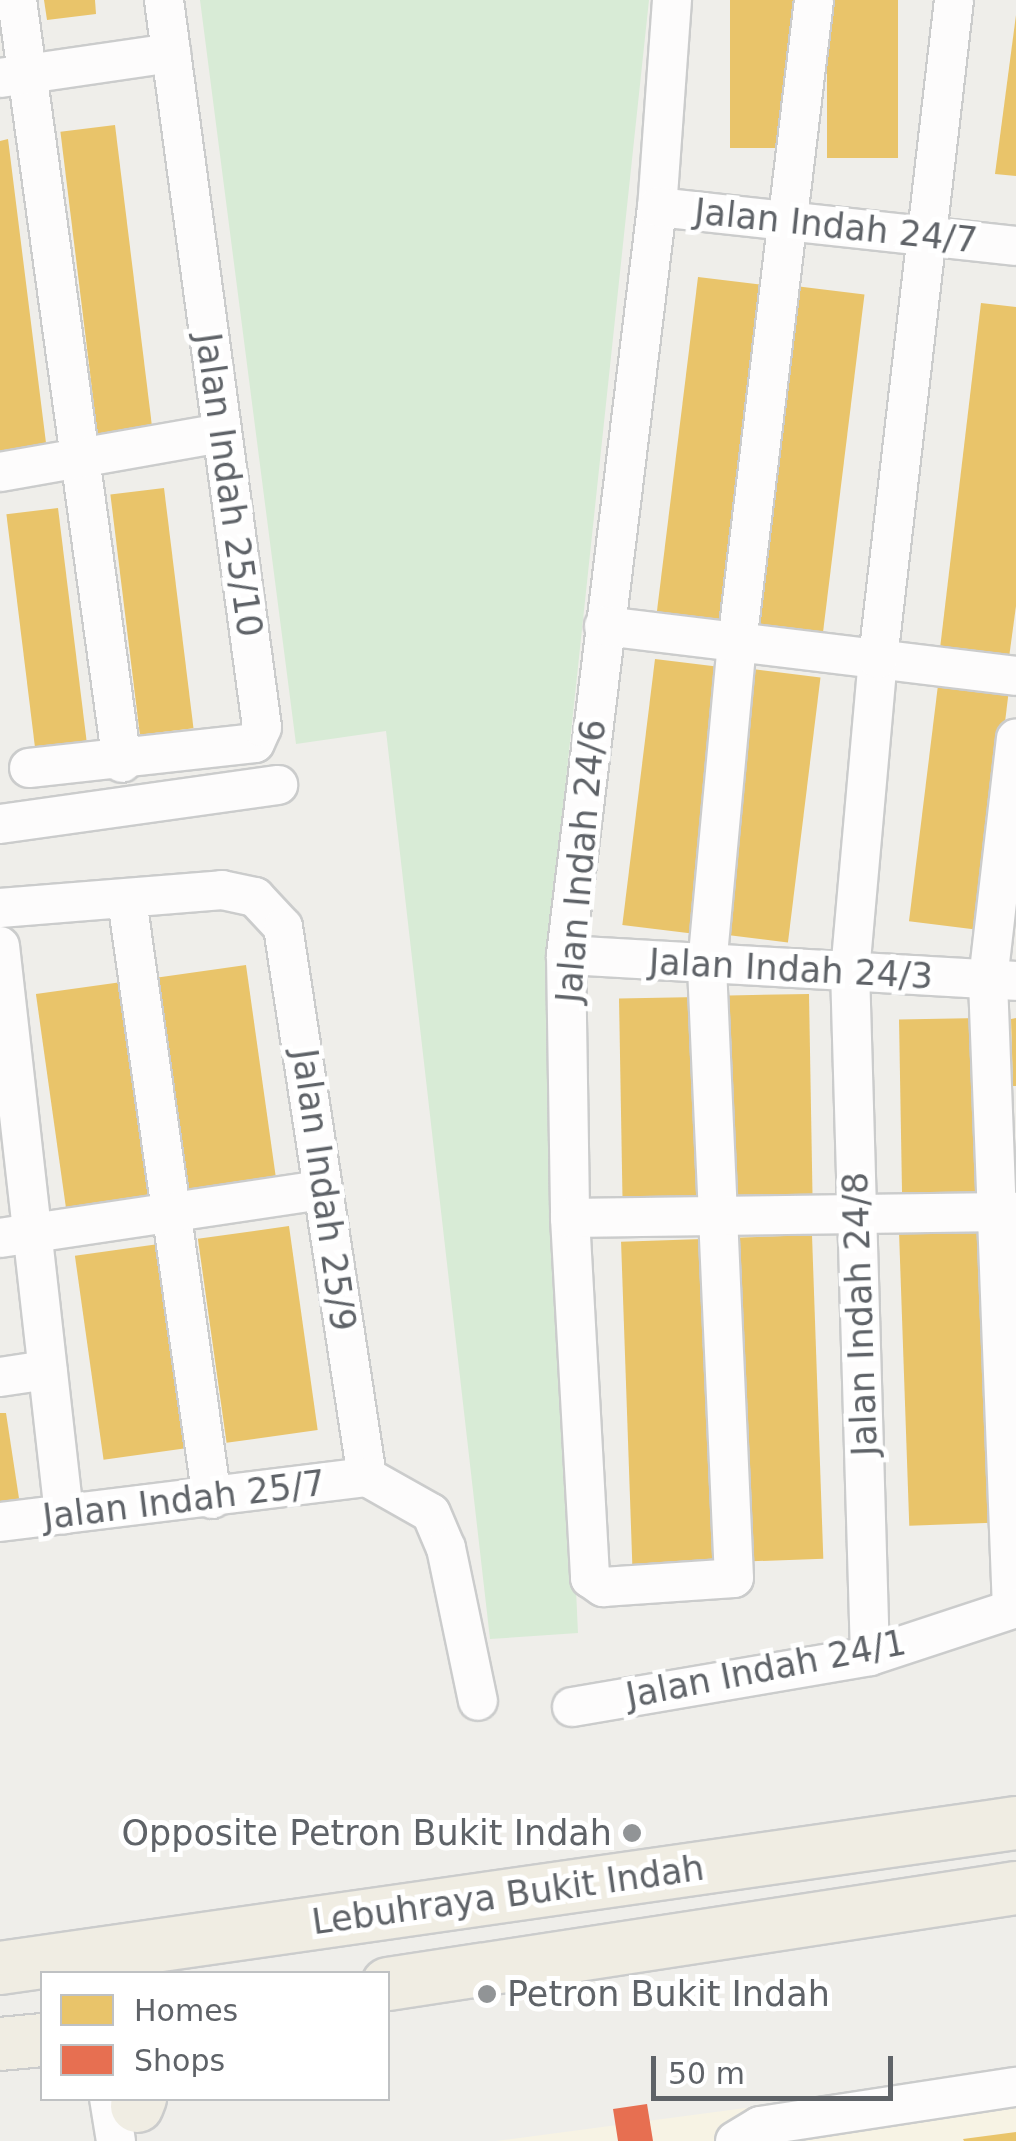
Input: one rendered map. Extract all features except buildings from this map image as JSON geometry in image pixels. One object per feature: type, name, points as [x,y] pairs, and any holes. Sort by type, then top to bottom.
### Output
[{"type":"highway","name":"Lebuhraya Bukit Indah","points":[[32,1968],[189,1940],[1016,1823]]},
{"type":"highway","name":"Lebuhraya Bukit Indah","points":[[390,1984],[1016,1888]]},
{"type":"highway","points":[[148,1971],[189,1940]]},
{"type":"street","points":[[17,0],[14,76],[80,458],[122,763]]},
{"type":"street","name":"Jalan Indah 25/10","points":[[29,768],[122,763],[255,743],[262,726],[164,0]]},
{"type":"street","name":"Jalan Indah 24/6","points":[[672,0],[657,207],[566,956],[570,1218],[590,1578],[603,1588],[734,1578],[718,1218]]},
{"type":"street","points":[[718,1218],[707,966],[737,643],[814,0]]},
{"type":"street","name":"Jalan Indah 24/8","points":[[870,1656],[850,972],[878,659],[954,0]]},
{"type":"street","points":[[14,76],[171,52]]},
{"type":"street","name":"Jalan Indah 24/7","points":[[657,207],[1016,246]]},
{"type":"street","points":[[0,472],[222,433]]},
{"type":"street","points":[[604,626],[1016,676]]},
{"type":"street","points":[[1014,1608],[1002,981],[1016,740]]},
{"type":"street","points":[[0,824],[278,785]]},
{"type":"street","name":"Jalan Indah 25/9","points":[[126,900],[222,890],[271,908],[291,950],[321,1190],[367,1476]]},
{"type":"street","points":[[0,908],[126,900],[167,1214],[212,1499]]},
{"type":"street","points":[[0,946],[15,1236],[47,1370],[64,1514]]},
{"type":"street","name":"Jalan Indah 24/3","points":[[566,956],[1002,981]]},
{"type":"street","points":[[15,1236],[321,1190]]},
{"type":"street","points":[[570,1218],[1008,1212]]},
{"type":"street","points":[[0,1377],[47,1370]]},
{"type":"street","points":[[367,1476],[432,1513],[446,1548],[478,1700]]},
{"type":"street","name":"Jalan Indah 25/7","points":[[0,1522],[212,1499],[367,1476]]},
{"type":"street","name":"Jalan Indah 24/1","points":[[572,1707],[870,1656],[1014,1608]]},
{"type":"street","points":[[735,2141],[760,2126],[1016,2087]]},
{"type":"shaded area","points":[[1016,2070],[1016,2141],[496,2141],[753,2107]]},
{"type":"green space","points":[[200,0],[649,0],[547,958],[578,1633],[490,1639],[386,731],[296,744]]},
{"type":"place","name":"Opposite Petron Bukit Indah","points":[[632,1833]]},
{"type":"place","name":"Petron Bukit Indah","points":[[487,1994]]}]
